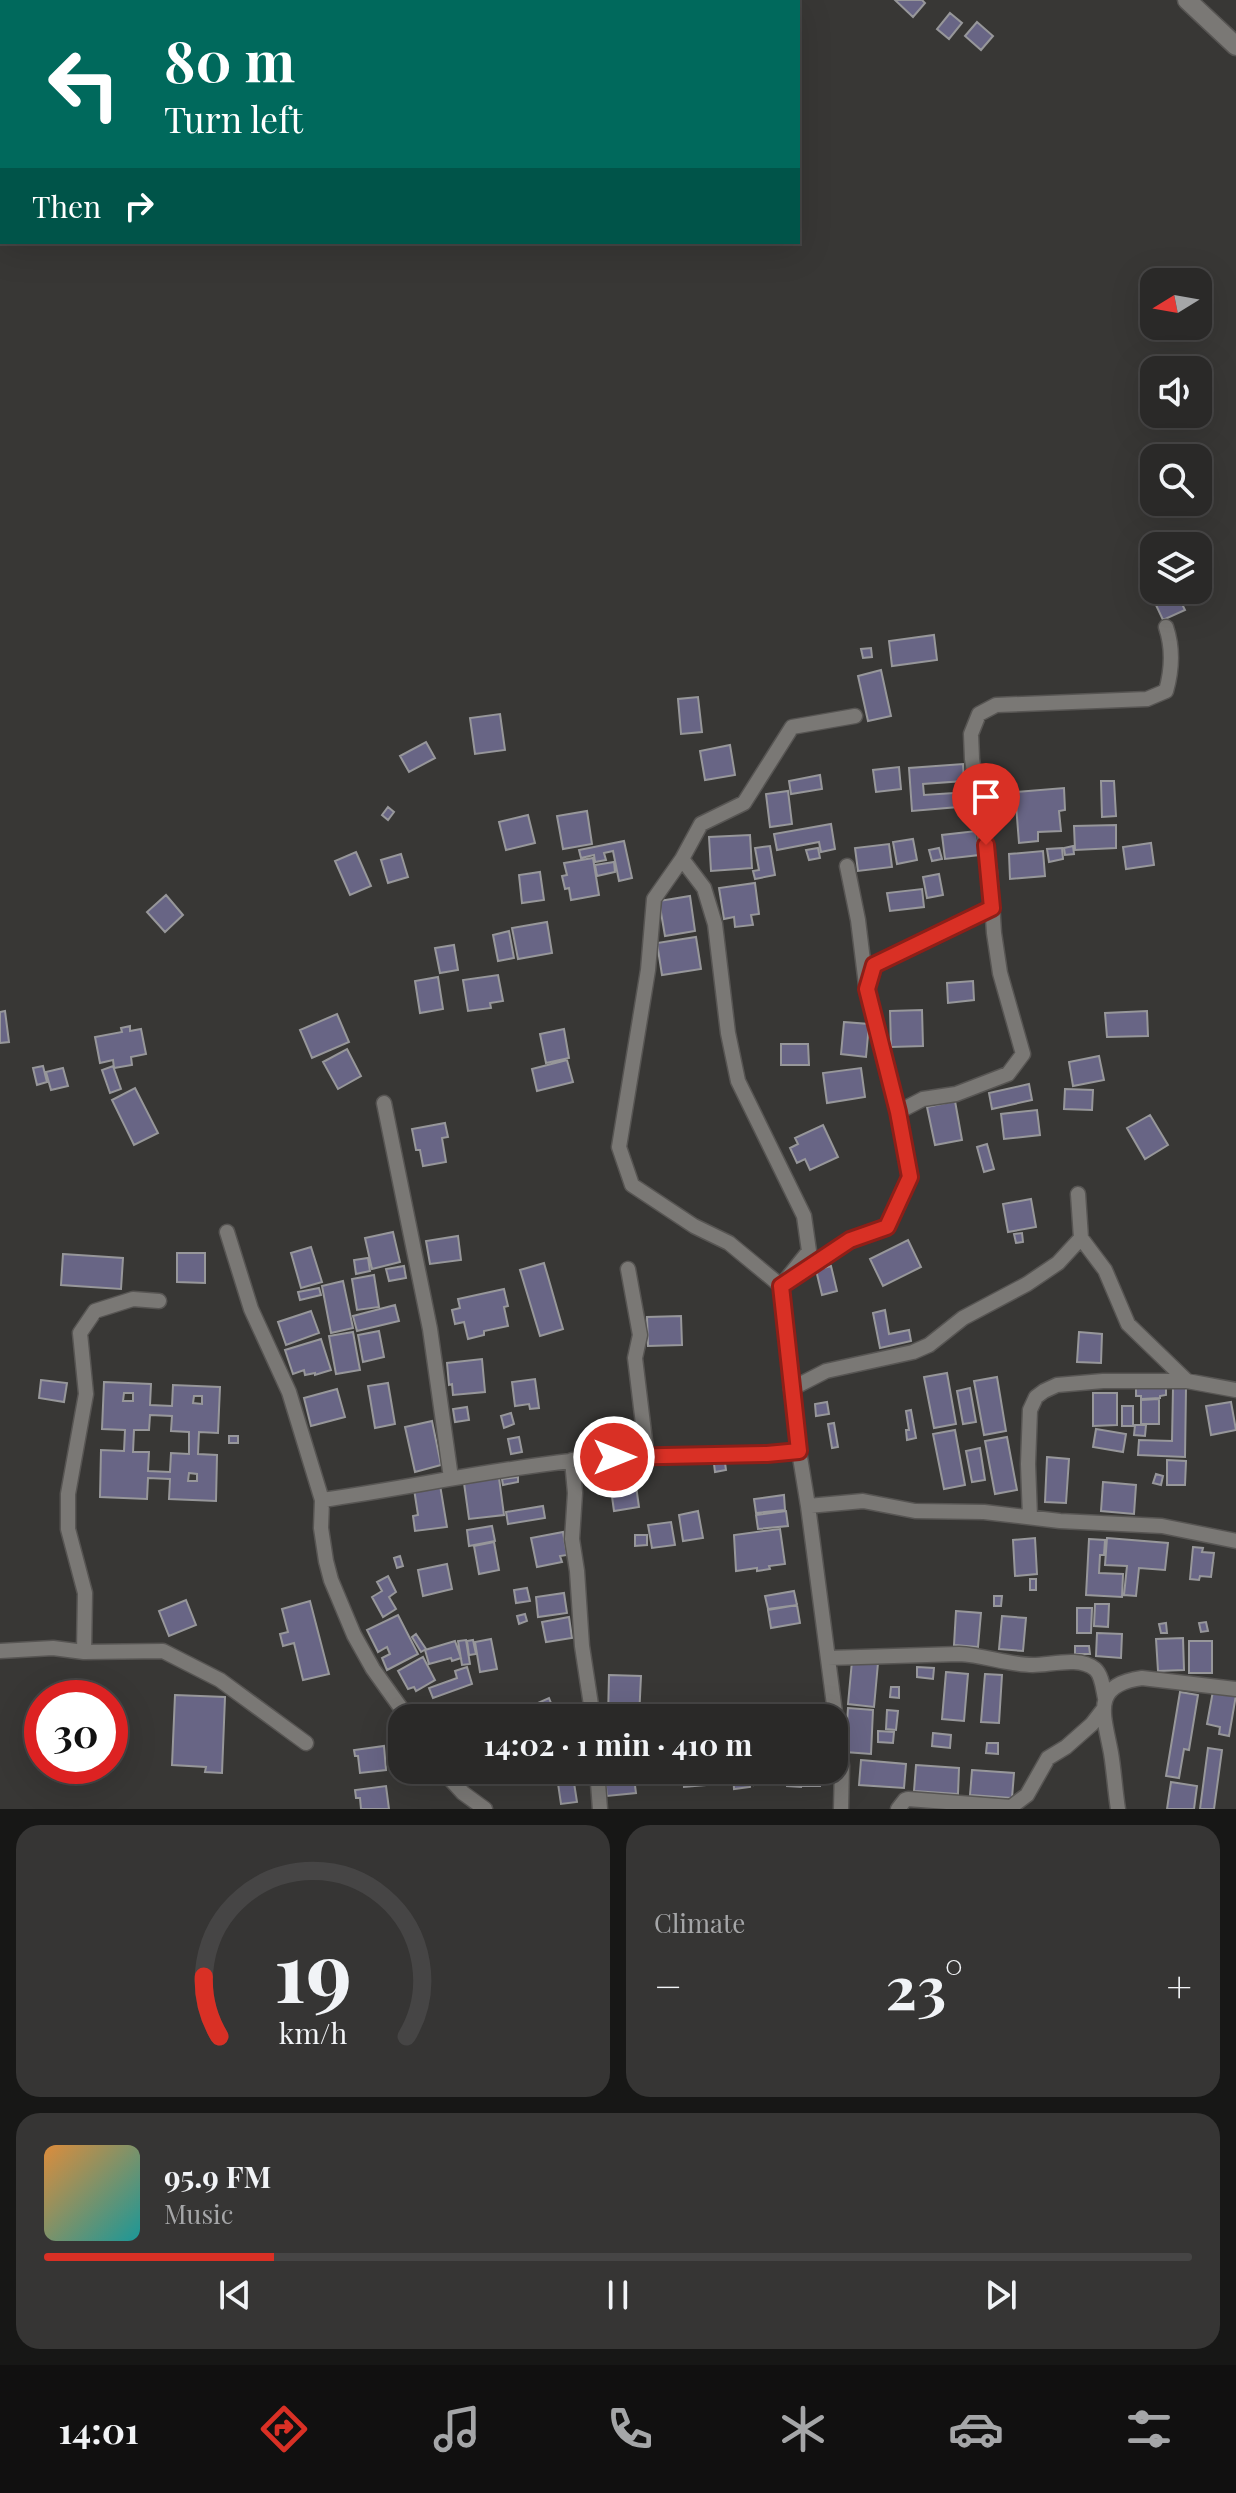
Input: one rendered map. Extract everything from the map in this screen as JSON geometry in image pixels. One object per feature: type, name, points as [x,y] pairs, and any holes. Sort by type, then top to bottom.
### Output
[{"type":"street","points":[[1187,0],[1236,46]]},
{"type":"street","points":[[898,1112],[923,1099],[956,1094],[1008,1074],[1023,1054],[1000,973],[990,872],[972,759],[971,734],[979,714],[996,705],[1147,699],[1166,691],[1170,678],[1171,643],[1166,627]]},
{"type":"street","points":[[781,1286],[729,1243],[694,1226],[632,1185],[619,1147],[648,970],[654,899],[682,859],[701,824],[744,803],[792,727],[855,716]]},
{"type":"street","points":[[682,859],[704,888],[715,924],[728,1033],[738,1081],[804,1216],[809,1251],[781,1286],[791,1389],[842,1766],[841,1809]]},
{"type":"street","points":[[781,1286],[850,1240],[887,1227],[910,1177],[898,1112],[867,989],[847,866]]},
{"type":"street","points":[[867,989],[874,965],[992,908]]},
{"type":"street","points":[[384,1103],[430,1329],[451,1478]]},
{"type":"street","points":[[1078,1194],[1081,1238],[1105,1270],[1128,1324],[1187,1381]]},
{"type":"street","points":[[227,1232],[251,1309],[289,1392],[322,1500],[321,1528],[331,1580],[354,1635],[398,1704]]},
{"type":"street","points":[[791,1389],[826,1371],[913,1352],[929,1345],[963,1318],[1027,1284],[1058,1263],[1081,1238]]},
{"type":"street","points":[[628,1269],[640,1335],[635,1358],[647,1457]]},
{"type":"street","points":[[84,1652],[85,1593],[68,1529],[68,1494],[86,1394],[80,1333],[95,1311],[133,1299],[159,1301]]},
{"type":"street","points":[[1030,1517],[1029,1426],[1030,1410],[1036,1397],[1057,1385],[1103,1381],[1187,1381],[1236,1390]]},
{"type":"street","points":[[322,1500],[572,1460],[799,1451]]},
{"type":"street","points":[[572,1460],[575,1493],[572,1539],[591,1704]]},
{"type":"street","points":[[808,1506],[863,1501],[915,1511],[971,1511],[1060,1521],[1162,1526],[1236,1541]]},
{"type":"street","points":[[0,1651],[53,1648],[84,1652],[163,1651],[220,1680],[306,1743]]},
{"type":"street","points":[[828,1658],[959,1654],[1030,1665],[1080,1663],[1096,1669],[1100,1676],[1118,1809]]},
{"type":"street","points":[[898,1809],[908,1799],[1011,1807],[1027,1795],[1048,1758],[1092,1724],[1117,1686],[1128,1680],[1142,1678],[1236,1689]]},
{"type":"street","points":[[455,1784],[485,1809]]},
{"type":"street","points":[[598,1784],[600,1809]]},
{"type":"building","points":[[895,0],[922,0],[925,3],[913,17]]},
{"type":"building","points":[[950,13],[962,23],[949,39],[937,29]]},
{"type":"building","points":[[977,22],[993,36],[981,50],[965,36]]},
{"type":"building","points":[[1155,604],[1182,604],[1185,610],[1163,620]]},
{"type":"building","points":[[934,635],[937,660],[892,666],[889,641]]},
{"type":"building","points":[[871,648],[872,657],[863,658],[861,649]]},
{"type":"building","points":[[881,670],[891,716],[868,721],[858,676]]},
{"type":"building","points":[[698,697],[702,732],[681,734],[678,699]]},
{"type":"building","points":[[500,714],[505,750],[475,754],[470,718]]},
{"type":"building","points":[[426,742],[435,758],[409,772],[400,756]]},
{"type":"building","points":[[730,745],[735,775],[705,780],[700,751]]},
{"type":"building","points":[[963,764],[964,781],[923,784],[924,795],[969,792],[970,806],[912,811],[909,768]]},
{"type":"building","points":[[899,767],[901,789],[876,792],[873,770]]},
{"type":"building","points":[[820,775],[822,789],[791,794],[789,781]]},
{"type":"building","points":[[1101,781],[1114,781],[1116,816],[1102,817]]},
{"type":"building","points":[[1064,788],[1065,810],[1059,811],[1061,831],[1038,832],[1038,841],[1019,843],[1015,792]]},
{"type":"building","points":[[788,791],[792,824],[770,827],[766,794]]},
{"type":"building","points":[[388,807],[394,812],[388,820],[382,815]]},
{"type":"building","points":[[587,811],[592,844],[563,849],[557,816]]},
{"type":"building","points":[[528,815],[535,843],[506,850],[499,822]]},
{"type":"building","points":[[831,824],[835,849],[821,852],[819,842],[777,850],[774,834]]},
{"type":"building","points":[[1116,825],[1116,848],[1075,850],[1074,826]]},
{"type":"building","points":[[976,831],[979,855],[945,859],[942,835]]},
{"type":"building","points":[[750,835],[752,868],[711,871],[709,837]]},
{"type":"building","points":[[913,839],[917,860],[897,864],[893,842]]},
{"type":"building","points":[[624,841],[632,878],[619,881],[613,851],[604,853],[606,860],[595,862],[594,855],[581,858],[579,850]]},
{"type":"building","points":[[1151,843],[1154,865],[1126,869],[1123,847]]},
{"type":"building","points":[[889,844],[892,867],[858,871],[855,848]]},
{"type":"building","points":[[770,846],[775,875],[755,879],[753,871],[759,870],[755,848]]},
{"type":"building","points":[[1073,846],[1074,854],[1065,855],[1064,848]]},
{"type":"building","points":[[818,848],[820,858],[809,860],[806,850]]},
{"type":"building","points":[[939,848],[942,859],[932,861],[929,850]]},
{"type":"building","points":[[1062,848],[1063,859],[1049,862],[1047,849]]},
{"type":"building","points":[[1043,851],[1045,876],[1010,879],[1009,854]]},
{"type":"building","points":[[356,852],[371,886],[350,895],[335,861]]},
{"type":"building","points":[[401,854],[408,877],[388,883],[381,860]]},
{"type":"building","points":[[593,858],[599,895],[571,900],[562,876],[567,875],[564,863]]},
{"type":"building","points":[[614,862],[615,872],[597,876],[595,865]]},
{"type":"building","points":[[540,872],[544,900],[522,903],[519,875]]},
{"type":"building","points":[[939,874],[943,895],[927,898],[923,877]]},
{"type":"building","points":[[755,883],[759,914],[751,915],[753,925],[735,927],[734,917],[724,919],[719,888]]},
{"type":"building","points":[[922,889],[924,907],[890,911],[887,893]]},
{"type":"building","points":[[166,895],[183,915],[165,932],[147,912]]},
{"type":"building","points":[[690,896],[695,931],[665,936],[659,901]]},
{"type":"building","points":[[547,922],[552,953],[518,959],[512,928]]},
{"type":"building","points":[[509,931],[514,958],[498,961],[493,935]]},
{"type":"building","points":[[696,937],[701,969],[662,975],[657,943]]},
{"type":"building","points":[[454,945],[458,970],[440,973],[435,948]]},
{"type":"building","points":[[498,975],[503,1001],[490,1003],[491,1008],[468,1011],[463,980]]},
{"type":"building","points":[[438,977],[443,1009],[420,1013],[415,981]]},
{"type":"building","points":[[973,981],[974,1000],[948,1003],[947,983]]},
{"type":"building","points":[[922,1010],[923,1046],[891,1047],[890,1011]]},
{"type":"building","points":[[5,1011],[9,1042],[0,1043],[0,1012]]},
{"type":"building","points":[[1147,1011],[1148,1036],[1107,1037],[1105,1013]]},
{"type":"building","points":[[337,1014],[349,1042],[312,1058],[300,1030]]},
{"type":"building","points":[[844,1022],[869,1024],[866,1057],[841,1054]]},
{"type":"building","points":[[130,1026],[130,1031],[141,1029],[146,1054],[131,1057],[132,1065],[114,1068],[113,1060],[100,1063],[95,1037],[122,1032],[121,1028]]},
{"type":"building","points":[[564,1029],[569,1058],[546,1063],[540,1034]]},
{"type":"building","points":[[781,1044],[808,1044],[809,1065],[781,1065]]},
{"type":"building","points":[[347,1049],[361,1076],[338,1089],[323,1062]]},
{"type":"building","points":[[1099,1056],[1104,1080],[1073,1086],[1069,1062]]},
{"type":"building","points":[[567,1060],[573,1082],[537,1091],[532,1069]]},
{"type":"building","points":[[43,1066],[47,1082],[37,1085],[33,1068]]},
{"type":"building","points":[[113,1066],[121,1089],[110,1093],[102,1070]]},
{"type":"building","points":[[63,1068],[68,1086],[51,1090],[46,1072]]},
{"type":"building","points":[[861,1068],[865,1097],[827,1103],[823,1073]]},
{"type":"building","points":[[1029,1084],[1032,1100],[992,1109],[989,1093]]},
{"type":"building","points":[[135,1088],[158,1133],[134,1145],[112,1100]]},
{"type":"building","points":[[1065,1089],[1093,1090],[1092,1110],[1064,1109]]},
{"type":"building","points":[[955,1101],[962,1140],[935,1145],[927,1107]]},
{"type":"building","points":[[1037,1110],[1040,1135],[1004,1139],[1001,1114]]},
{"type":"building","points":[[1150,1115],[1168,1145],[1145,1159],[1127,1128]]},
{"type":"building","points":[[445,1123],[448,1137],[442,1138],[446,1162],[423,1166],[412,1129]]},
{"type":"building","points":[[823,1125],[838,1157],[810,1170],[805,1159],[797,1163],[790,1148],[798,1144],[795,1138]]},
{"type":"building","points":[[987,1144],[994,1169],[984,1172],[977,1147]]},
{"type":"building","points":[[1031,1199],[1036,1227],[1008,1232],[1003,1204]]},
{"type":"building","points":[[393,1232],[400,1262],[372,1269],[365,1238]]},
{"type":"building","points":[[1022,1233],[1023,1242],[1016,1243],[1014,1234]]},
{"type":"building","points":[[458,1236],[461,1260],[430,1264],[426,1241]]},
{"type":"building","points":[[908,1240],[921,1267],[883,1286],[870,1259]]},
{"type":"building","points":[[311,1247],[322,1282],[301,1288],[291,1253]]},
{"type":"building","points":[[177,1253],[205,1253],[205,1283],[177,1282]]},
{"type":"building","points":[[63,1254],[123,1258],[121,1289],[61,1285]]},
{"type":"building","points":[[368,1258],[370,1271],[356,1274],[354,1260]]},
{"type":"building","points":[[544,1263],[563,1329],[540,1336],[520,1270]]},
{"type":"building","points":[[404,1266],[406,1278],[389,1281],[386,1269]]},
{"type":"building","points":[[831,1266],[837,1291],[822,1295],[816,1270]]},
{"type":"building","points":[[374,1275],[379,1307],[357,1310],[352,1279]]},
{"type":"building","points":[[343,1281],[353,1328],[331,1333],[322,1286]]},
{"type":"building","points":[[319,1288],[321,1295],[300,1300],[298,1292]]},
{"type":"building","points":[[504,1289],[508,1326],[484,1331],[484,1335],[468,1339],[464,1322],[455,1324],[452,1310],[460,1308],[458,1299]]},
{"type":"building","points":[[395,1305],[399,1321],[357,1331],[353,1316]]},
{"type":"building","points":[[885,1310],[889,1334],[909,1330],[911,1341],[880,1348],[873,1313]]},
{"type":"building","points":[[311,1311],[319,1333],[286,1345],[278,1322]]},
{"type":"building","points":[[681,1316],[682,1345],[648,1346],[647,1317]]},
{"type":"building","points":[[379,1331],[384,1357],[363,1362],[358,1335]]},
{"type":"building","points":[[353,1332],[360,1370],[336,1374],[329,1336]]},
{"type":"building","points":[[1079,1332],[1102,1334],[1101,1363],[1077,1362]]},
{"type":"building","points":[[321,1339],[331,1370],[315,1375],[305,1375],[304,1370],[293,1374],[285,1350]]},
{"type":"building","points":[[482,1359],[485,1392],[453,1395],[447,1363]]},
{"type":"building","points":[[947,1373],[956,1424],[934,1428],[924,1377]]},
{"type":"building","points":[[997,1377],[1006,1431],[984,1435],[974,1381]]},
{"type":"building","points":[[535,1379],[539,1408],[530,1409],[529,1404],[515,1406],[512,1382]]},
{"type":"building","points":[[41,1380],[67,1383],[64,1402],[39,1398]]},
{"type":"building","points":[[104,1382],[151,1384],[150,1405],[172,1406],[173,1385],[220,1387],[218,1433],[199,1432],[198,1454],[217,1455],[216,1501],[169,1499],[170,1479],[148,1478],[147,1499],[100,1497],[101,1450],[124,1451],[125,1430],[102,1429]],"holes":[[[124,1393],[133,1393],[133,1401],[123,1401]],[[194,1396],[202,1396],[202,1404],[193,1403]],[[150,1415],[172,1416],[171,1431],[189,1432],[189,1454],[171,1453],[170,1472],[148,1471],[149,1452],[133,1452],[134,1430],[149,1430]],[[189,1473],[197,1474],[197,1481],[188,1481]]]},
{"type":"building","points":[[388,1383],[395,1424],[375,1428],[368,1386]]},
{"type":"building","points":[[970,1388],[976,1422],[963,1424],[957,1391]]},
{"type":"building","points":[[1136,1388],[1166,1388],[1166,1395],[1141,1399],[1141,1396],[1136,1396]]},
{"type":"building","points":[[1173,1388],[1186,1388],[1185,1457],[1138,1455],[1139,1440],[1172,1441]]},
{"type":"building","points":[[337,1389],[345,1417],[311,1426],[304,1398]]},
{"type":"building","points":[[1093,1393],[1117,1393],[1117,1425],[1093,1426]]},
{"type":"building","points":[[1159,1399],[1159,1424],[1141,1424],[1141,1400]]},
{"type":"building","points":[[827,1402],[829,1414],[816,1416],[815,1404]]},
{"type":"building","points":[[1231,1402],[1236,1430],[1211,1435],[1206,1406]]},
{"type":"building","points":[[1122,1406],[1133,1406],[1133,1426],[1122,1426]]},
{"type":"building","points":[[467,1407],[469,1420],[455,1422],[453,1409]]},
{"type":"building","points":[[911,1410],[916,1438],[907,1440],[906,1411]]},
{"type":"building","points":[[511,1413],[514,1424],[504,1428],[501,1416]]},
{"type":"building","points":[[432,1421],[441,1465],[415,1472],[405,1427]]},
{"type":"building","points":[[834,1423],[838,1447],[832,1448],[828,1424]]},
{"type":"building","points":[[1135,1425],[1146,1425],[1145,1436],[1134,1435]]},
{"type":"building","points":[[1096,1429],[1126,1434],[1123,1452],[1093,1447]]},
{"type":"building","points":[[955,1430],[965,1485],[944,1489],[933,1434]]},
{"type":"building","points":[[229,1436],[238,1436],[238,1443],[229,1443]]},
{"type":"building","points":[[519,1437],[522,1452],[511,1454],[508,1439]]},
{"type":"building","points":[[1007,1437],[1017,1490],[995,1494],[985,1441]]},
{"type":"building","points":[[980,1448],[985,1480],[972,1482],[966,1451]]},
{"type":"building","points":[[1047,1457],[1069,1459],[1066,1503],[1045,1502]]},
{"type":"building","points":[[1167,1460],[1186,1461],[1185,1485],[1167,1485]]},
{"type":"building","points":[[725,1463],[726,1470],[715,1472],[714,1464]]},
{"type":"building","points":[[634,1472],[639,1507],[614,1511],[609,1475]]},
{"type":"building","points":[[1156,1474],[1163,1476],[1161,1485],[1153,1483]]},
{"type":"building","points":[[518,1477],[518,1482],[503,1485],[502,1479]]},
{"type":"building","points":[[499,1478],[504,1515],[469,1519],[464,1483]]},
{"type":"building","points":[[1103,1482],[1136,1485],[1134,1514],[1101,1511]]},
{"type":"building","points":[[440,1485],[447,1527],[415,1531],[413,1516],[418,1515],[414,1489]]},
{"type":"building","points":[[784,1495],[785,1510],[756,1513],[754,1499]]},
{"type":"building","points":[[543,1506],[545,1518],[508,1524],[506,1512]]},
{"type":"building","points":[[698,1511],[703,1538],[683,1541],[679,1515]]},
{"type":"building","points":[[786,1511],[788,1526],[758,1529],[756,1515]]},
{"type":"building","points":[[671,1522],[675,1545],[652,1548],[648,1525]]},
{"type":"building","points":[[492,1526],[495,1541],[469,1546],[467,1530]]},
{"type":"building","points":[[780,1529],[785,1564],[757,1571],[757,1568],[736,1571],[734,1535]]},
{"type":"building","points":[[563,1532],[567,1555],[560,1556],[562,1562],[537,1567],[531,1538]]},
{"type":"building","points":[[635,1535],[647,1535],[647,1545],[635,1546]]},
{"type":"building","points":[[1035,1538],[1037,1574],[1015,1576],[1013,1540]]},
{"type":"building","points":[[1107,1538],[1168,1543],[1165,1570],[1139,1568],[1136,1596],[1124,1595],[1127,1566],[1105,1565]]},
{"type":"building","points":[[1089,1539],[1105,1540],[1099,1573],[1123,1574],[1122,1597],[1086,1595]]},
{"type":"building","points":[[494,1542],[499,1570],[479,1574],[474,1546]]},
{"type":"building","points":[[1193,1547],[1214,1553],[1211,1577],[1190,1579]]},
{"type":"building","points":[[400,1556],[403,1566],[397,1568],[394,1558]]},
{"type":"building","points":[[447,1564],[452,1589],[423,1596],[418,1570]]},
{"type":"building","points":[[388,1576],[396,1592],[389,1597],[396,1609],[383,1617],[372,1597],[382,1591],[377,1582]]},
{"type":"building","points":[[1030,1579],[1036,1579],[1036,1590],[1030,1590]]},
{"type":"building","points":[[527,1588],[530,1601],[516,1603],[514,1590]]},
{"type":"building","points":[[794,1591],[797,1605],[768,1609],[765,1596]]},
{"type":"building","points":[[564,1593],[567,1613],[538,1617],[536,1597]]},
{"type":"building","points":[[994,1596],[1002,1596],[1001,1606],[994,1606]]},
{"type":"building","points":[[186,1600],[196,1625],[169,1636],[159,1611]]},
{"type":"building","points":[[310,1601],[329,1674],[303,1680],[294,1643],[283,1646],[280,1634],[288,1632],[282,1609]]},
{"type":"building","points":[[1095,1604],[1109,1604],[1108,1627],[1094,1626]]},
{"type":"building","points":[[797,1605],[800,1623],[771,1628],[768,1610]]},
{"type":"building","points":[[1077,1608],[1092,1608],[1091,1633],[1077,1633]]},
{"type":"building","points":[[956,1611],[981,1613],[978,1647],[954,1645]]},
{"type":"building","points":[[525,1614],[527,1621],[519,1624],[517,1616]]},
{"type":"building","points":[[398,1615],[418,1654],[387,1670],[382,1658],[390,1654],[387,1647],[378,1652],[367,1630]]},
{"type":"building","points":[[1002,1616],[1026,1618],[1023,1651],[999,1649]]},
{"type":"building","points":[[569,1617],[572,1638],[546,1642],[542,1622]]},
{"type":"building","points":[[1206,1622],[1208,1631],[1201,1632],[1199,1623]]},
{"type":"building","points":[[1166,1623],[1167,1633],[1161,1633],[1159,1624]]},
{"type":"building","points":[[1097,1633],[1122,1634],[1121,1658],[1096,1656]]},
{"type":"building","points":[[416,1634],[426,1649],[421,1652],[412,1637]]},
{"type":"building","points":[[1183,1638],[1184,1670],[1158,1671],[1156,1639]]},
{"type":"building","points":[[491,1639],[497,1669],[480,1672],[475,1642]]},
{"type":"building","points":[[466,1640],[470,1664],[462,1665],[458,1641]]},
{"type":"building","points":[[473,1640],[476,1654],[469,1655],[467,1641]]},
{"type":"building","points":[[455,1641],[461,1658],[429,1664],[425,1650]]},
{"type":"building","points":[[1189,1641],[1212,1641],[1212,1673],[1189,1673]]},
{"type":"building","points":[[1075,1646],[1089,1646],[1090,1654],[1075,1654]]},
{"type":"building","points":[[423,1657],[435,1680],[416,1691],[414,1687],[408,1689],[398,1671]]},
{"type":"building","points":[[852,1661],[878,1663],[874,1707],[848,1704]]},
{"type":"building","points":[[467,1667],[472,1684],[433,1698],[429,1688],[457,1678],[455,1671]]},
{"type":"building","points":[[917,1667],[934,1668],[933,1679],[917,1677]]},
{"type":"building","points":[[946,1672],[968,1674],[964,1721],[942,1719]]},
{"type":"building","points":[[985,1674],[1002,1675],[999,1723],[981,1722]]},
{"type":"building","points":[[609,1675],[641,1676],[640,1704],[608,1704]]},
{"type":"building","points":[[891,1687],[899,1687],[899,1698],[890,1697]]},
{"type":"building","points":[[1213,1691],[1236,1695],[1229,1736],[1219,1734],[1220,1727],[1207,1724]]},
{"type":"building","points":[[1180,1692],[1198,1695],[1189,1750],[1184,1749],[1179,1778],[1166,1776]]},
{"type":"building","points":[[175,1695],[225,1697],[222,1773],[205,1772],[206,1767],[172,1765]]},
{"type":"building","points":[[549,1698],[551,1704],[536,1704]]},
{"type":"building","points":[[848,1708],[873,1710],[871,1754],[848,1752]]},
{"type":"building","points":[[887,1710],[898,1711],[896,1730],[886,1729]]},
{"type":"building","points":[[878,1731],[894,1732],[893,1743],[878,1742]]},
{"type":"building","points":[[933,1733],[951,1735],[950,1748],[932,1746]]},
{"type":"building","points":[[987,1743],[998,1743],[998,1754],[986,1753]]},
{"type":"building","points":[[384,1746],[386,1770],[360,1773],[354,1750]]},
{"type":"building","points":[[1208,1748],[1222,1750],[1214,1809],[1200,1809]]},
{"type":"building","points":[[861,1760],[906,1764],[904,1788],[859,1785]]},
{"type":"building","points":[[916,1765],[959,1768],[958,1794],[914,1791]]},
{"type":"building","points":[[972,1770],[1014,1773],[1012,1798],[970,1795]]},
{"type":"building","points":[[1171,1782],[1197,1786],[1194,1809],[1167,1809]]},
{"type":"building","points":[[558,1784],[574,1784],[577,1802],[561,1804]]},
{"type":"building","points":[[606,1784],[635,1784],[636,1793],[607,1796]]},
{"type":"building","points":[[684,1784],[718,1784],[684,1787]]},
{"type":"building","points":[[734,1784],[750,1784],[750,1787],[734,1789]]},
{"type":"building","points":[[386,1786],[389,1809],[361,1809],[355,1790]]},
{"type":"route","points":[[614,1457],[799,1451],[781,1286],[850,1240],[887,1227],[910,1177],[898,1112],[867,989],[874,965],[992,908],[986,845]]}]
